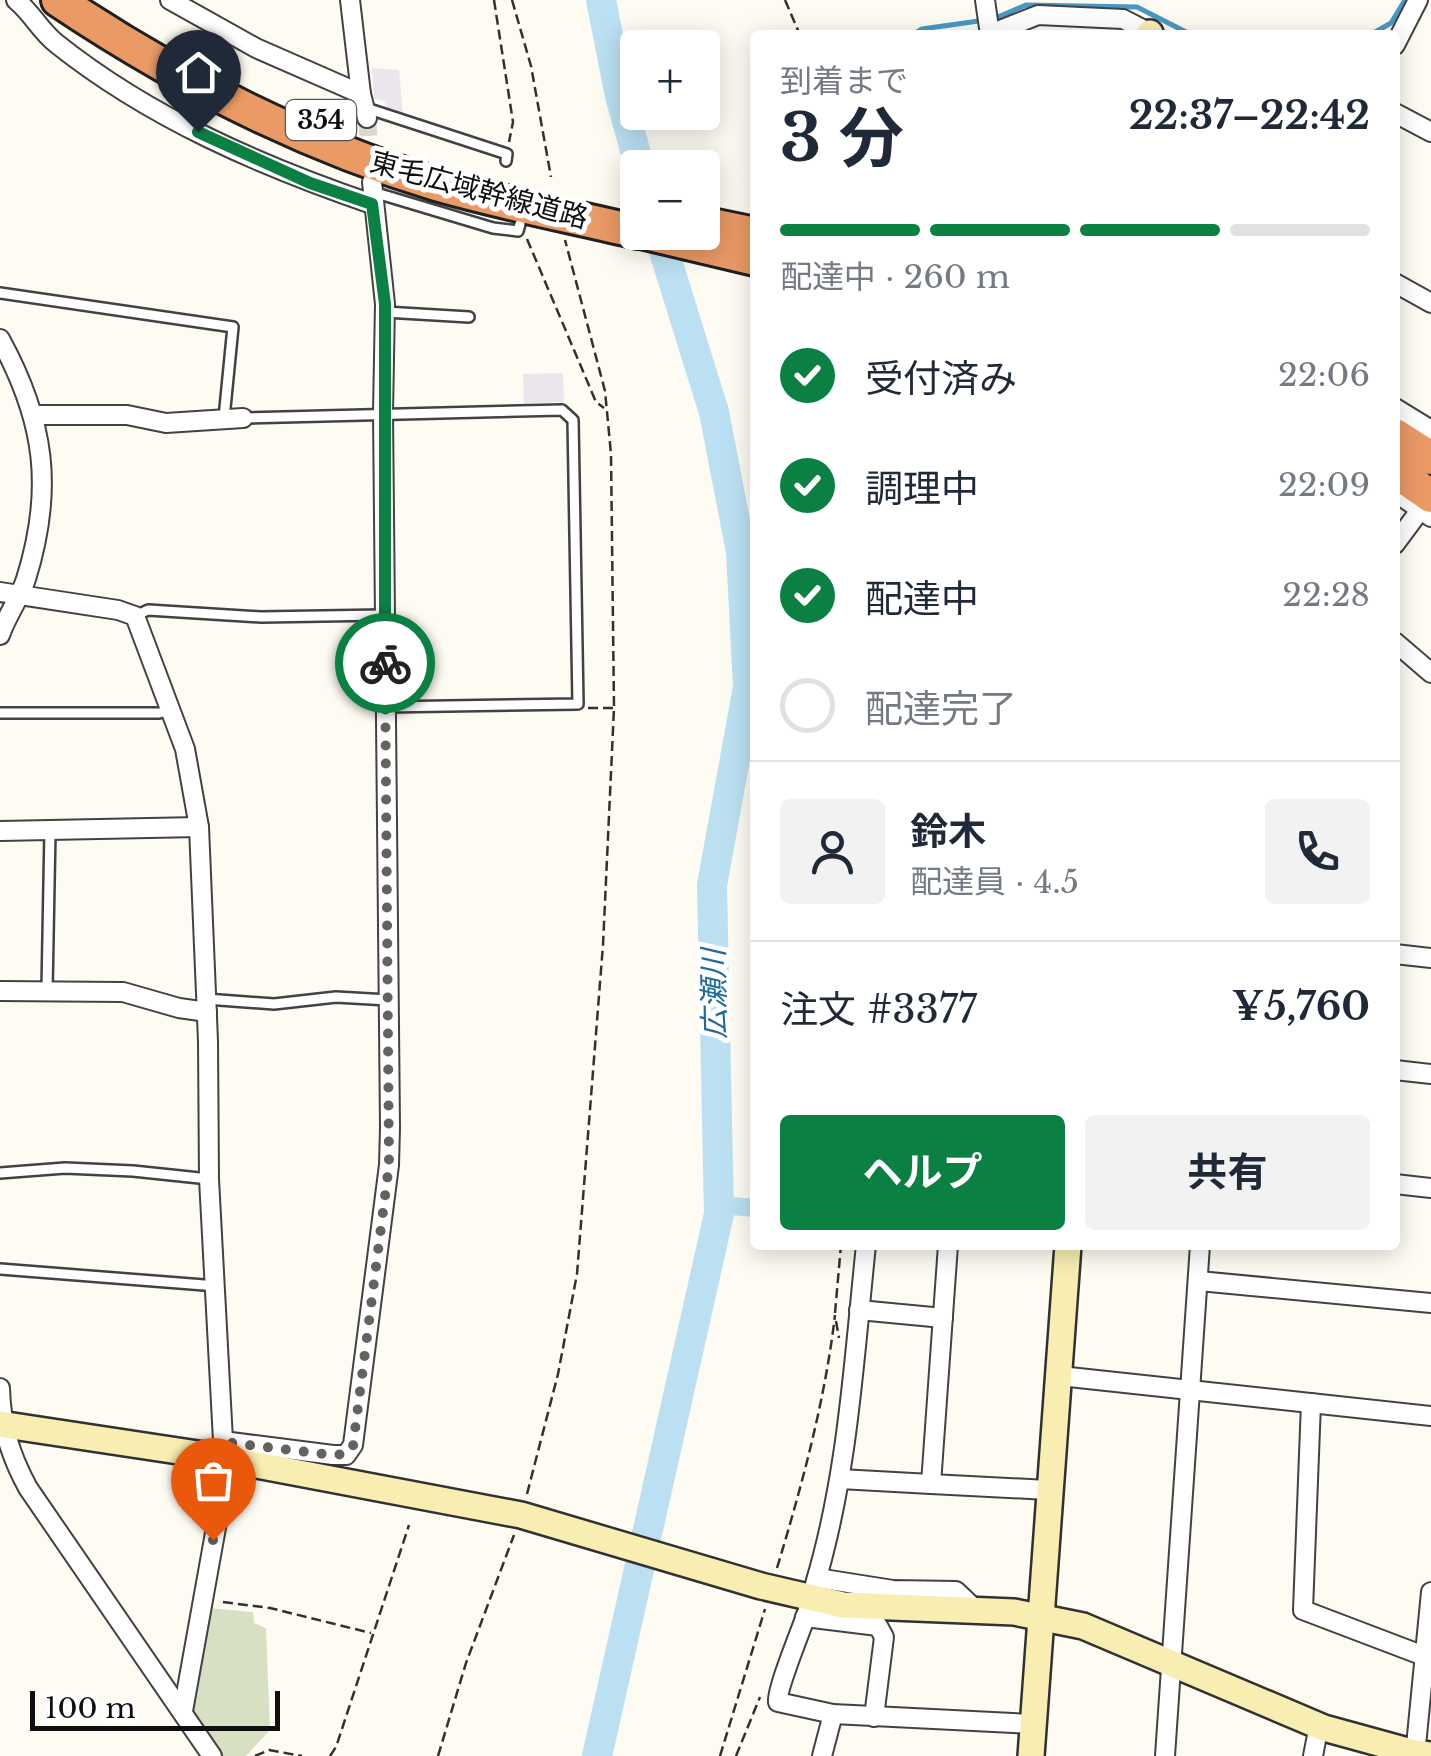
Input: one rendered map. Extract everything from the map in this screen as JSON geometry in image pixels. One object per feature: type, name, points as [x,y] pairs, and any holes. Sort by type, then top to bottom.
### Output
[{"type":"highway","name":"東毛広域幹線道路","points":[[58,0],[163,68],[290,131],[432,182],[562,204],[620,207]]},
{"type":"highway","name":"東毛広域幹線道路","points":[[96,0],[174,49],[298,111],[620,225]]},
{"type":"highway","points":[[720,227],[750,233]]},
{"type":"highway","name":"東毛広域幹線道路","points":[[716,250],[750,258]]},
{"type":"highway","points":[[1400,438],[1431,458]]},
{"type":"highway","points":[[1400,477],[1428,507]]},
{"type":"street","points":[[1,1424],[224,1450],[346,1454],[353,1446],[389,1165],[385,312],[372,193],[310,183],[167,118],[59,46],[16,0]]},
{"type":"street","points":[[170,0],[363,106]]},
{"type":"street","points":[[350,0],[363,106]]},
{"type":"street","points":[[1400,35],[1418,0]]},
{"type":"street","points":[[988,22],[1038,15],[1122,19],[1143,30]]},
{"type":"street","points":[[1400,116],[1431,132]]},
{"type":"street","points":[[1400,285],[1431,302]]},
{"type":"street","points":[[0,339],[34,415],[41,456],[41,504],[25,582],[9,594],[0,635]]},
{"type":"street","points":[[1400,411],[1431,430]]},
{"type":"street","points":[[34,415],[126,415],[166,423],[233,419]]},
{"type":"street","points":[[1400,494],[1428,507],[1400,538]]},
{"type":"street","points":[[9,594],[118,610],[134,616],[188,758],[199,827],[209,1179],[224,1450],[219,1511],[183,1711]]},
{"type":"street","points":[[1400,646],[1431,673]]},
{"type":"street","points":[[0,831],[199,827]]},
{"type":"street","points":[[1400,955],[1431,958]]},
{"type":"street","points":[[0,990],[123,992],[179,1008],[206,1006]]},
{"type":"street","points":[[1400,1071],[1431,1074]]},
{"type":"street","points":[[1400,1185],[1431,1188]]},
{"type":"street","points":[[865,1250],[840,1479],[816,1581],[893,1590],[956,1591],[977,1612]]},
{"type":"street","points":[[931,1484],[948,1250]]},
{"type":"street","points":[[1031,1756],[1068,1250]]},
{"type":"street","points":[[1165,1756],[1200,1250]]},
{"type":"street","points":[[1199,1281],[1431,1303]]},
{"type":"street","points":[[859,1310],[943,1318]]},
{"type":"street","points":[[1060,1376],[1431,1416]]},
{"type":"street","points":[[0,1388],[1,1424],[28,1488],[212,1756]]},
{"type":"street","points":[[1311,1402],[1304,1610],[1424,1656]]},
{"type":"street","points":[[224,1450],[522,1515],[843,1605],[1040,1617],[1097,1630],[1318,1726],[1420,1755],[1431,1592]]},
{"type":"street","points":[[840,1479],[1048,1490]]},
{"type":"street","points":[[874,1717],[882,1631],[878,1626],[806,1614],[776,1698],[784,1705],[833,1714],[874,1717],[1033,1724]]},
{"type":"street","points":[[822,1756],[833,1714]]},
{"type":"street","points":[[1312,1756],[1318,1726]]},
{"type":"lane","points":[[363,106],[506,158]]},
{"type":"lane","points":[[372,193],[494,228],[519,228]]},
{"type":"lane","points":[[0,293],[233,327],[233,419],[548,410],[570,414],[578,704],[385,707]]},
{"type":"lane","points":[[385,312],[469,317]]},
{"type":"lane","points":[[134,616],[148,610],[261,616],[384,615]]},
{"type":"lane","points":[[0,713],[171,710]]},
{"type":"lane","points":[[47,990],[50,830]]},
{"type":"lane","points":[[206,1006],[336,998],[390,1000]]},
{"type":"lane","points":[[0,1173],[66,1168],[133,1170],[209,1179]]},
{"type":"lane","points":[[0,1269],[217,1286]]},
{"type":"path","points":[[494,0],[513,122],[506,158]]},
{"type":"path","points":[[438,1756],[492,1588],[522,1515],[562,1360],[577,1274],[603,945],[614,708],[611,454],[605,391],[532,66],[512,0]]},
{"type":"path","points":[[785,0],[798,30]]},
{"type":"path","points":[[519,228],[540,266],[596,402],[606,409]]},
{"type":"path","points":[[587,708],[614,708]]},
{"type":"path","points":[[720,1756],[813,1436],[830,1359],[841,1250]]},
{"type":"path","points":[[835,1315],[840,1350]]},
{"type":"path","points":[[330,1756],[409,1525]]},
{"type":"path","points":[[202,1599],[270,1608],[372,1633]]},
{"type":"path","points":[[255,1756],[269,1750],[302,1756]]},
{"type":"shaded area","points":[[372,68],[399,70],[403,116],[387,110],[385,101],[374,99]]},
{"type":"shaded area","points":[[563,373],[564,402],[524,403],[523,374]]},
{"type":"green space","points":[[208,1608],[253,1612],[254,1623],[266,1628],[270,1730],[246,1756],[223,1756],[196,1717],[193,1706]]},
{"type":"waterway","name":"広瀬川","points":[[601,0],[635,150]]},
{"type":"waterway","points":[[1379,30],[1391,23],[1405,0]]},
{"type":"waterway","points":[[920,30],[993,19],[1026,5],[1137,7],[1182,30]]},
{"type":"waterway","name":"広瀬川","points":[[597,1756],[719,1214],[712,885],[748,687],[741,552],[714,412],[664,250]]},
{"type":"waterway","points":[[668,266],[688,257]]},
{"type":"waterway","points":[[719,1205],[750,1208]]},
{"type":"tunnel","points":[[367,118],[371,168]]},
{"type":"way so far","points":[[213,1540],[219,1511],[223,1442],[332,1455],[346,1454],[353,1446],[389,1165],[385,663]]},
{"type":"route","points":[[198,132],[310,183],[372,204],[385,304],[385,663]]}]
